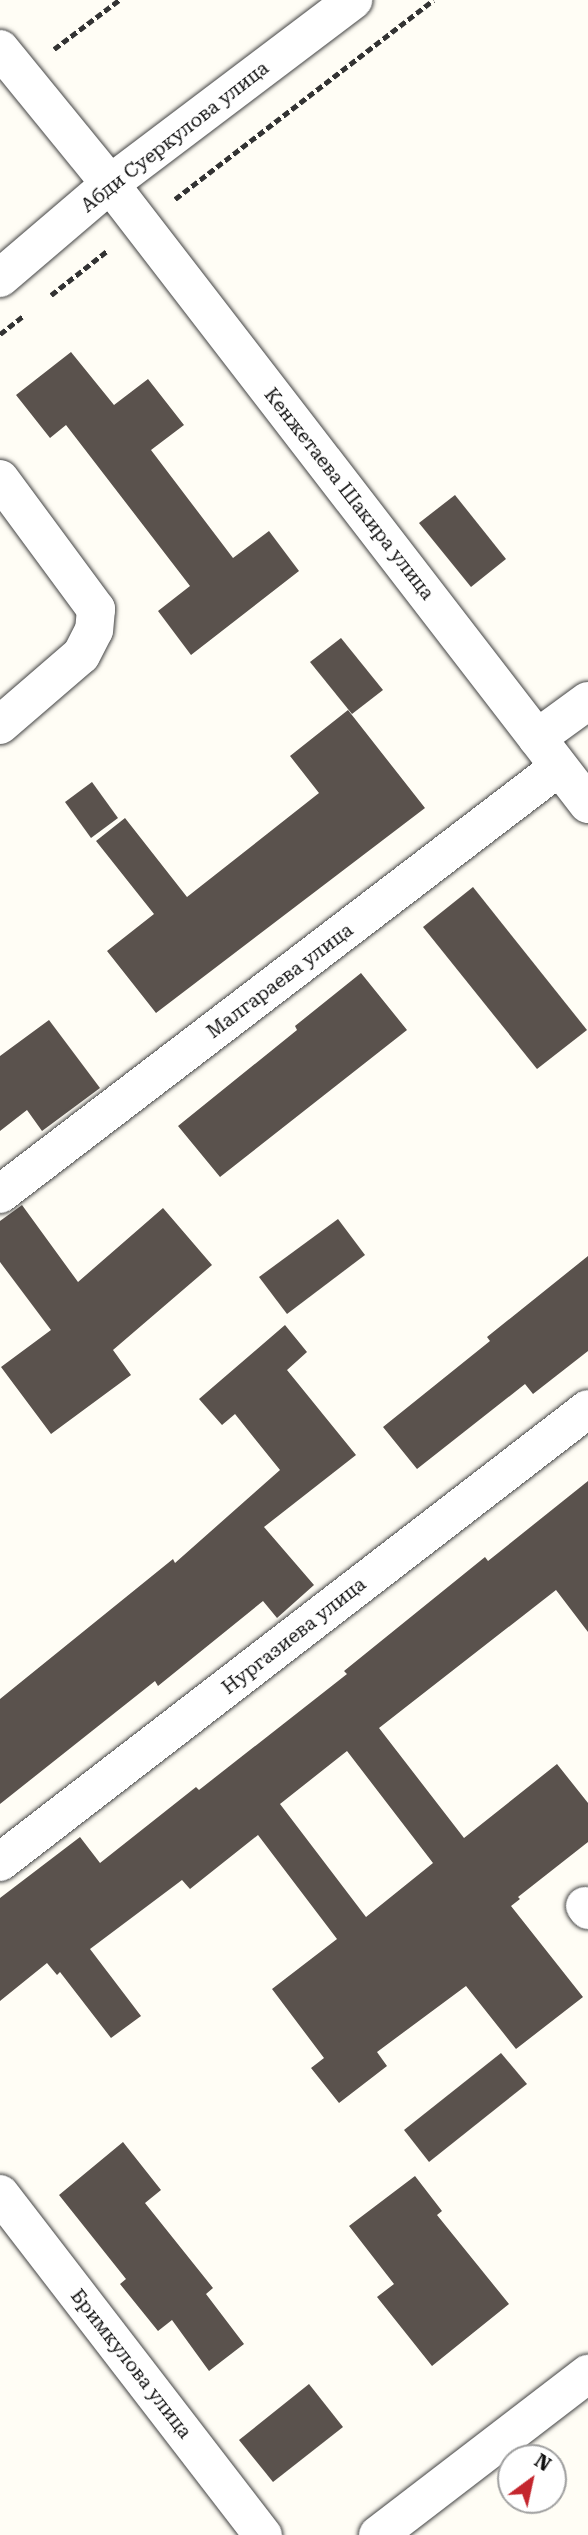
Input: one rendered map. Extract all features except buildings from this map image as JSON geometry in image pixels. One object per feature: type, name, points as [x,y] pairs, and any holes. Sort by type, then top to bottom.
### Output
[{"type":"street","name":"Абди Суеркулова улица","points":[[0,278],[110,184],[353,0]]},
{"type":"street","name":"Кенжетаева Шакира улица","points":[[10,62],[110,184],[588,804]]},
{"type":"street","points":[[0,479],[96,609],[94,630],[81,655],[0,725]]},
{"type":"street","points":[[537,738],[588,701]]},
{"type":"street","name":"Малгараева улица","points":[[0,1194],[559,767]]},
{"type":"street","name":"Нургазиева улица","points":[[0,1862],[588,1409]]},
{"type":"street","name":"Бримкулова улица","points":[[0,2194],[263,2535]]},
{"type":"street","points":[[378,2535],[588,2374]]},
{"type":"path","points":[[10,62],[119,0]]},
{"type":"path","points":[[43,300],[433,0]]},
{"type":"path","points":[[0,334],[33,309]]}]
